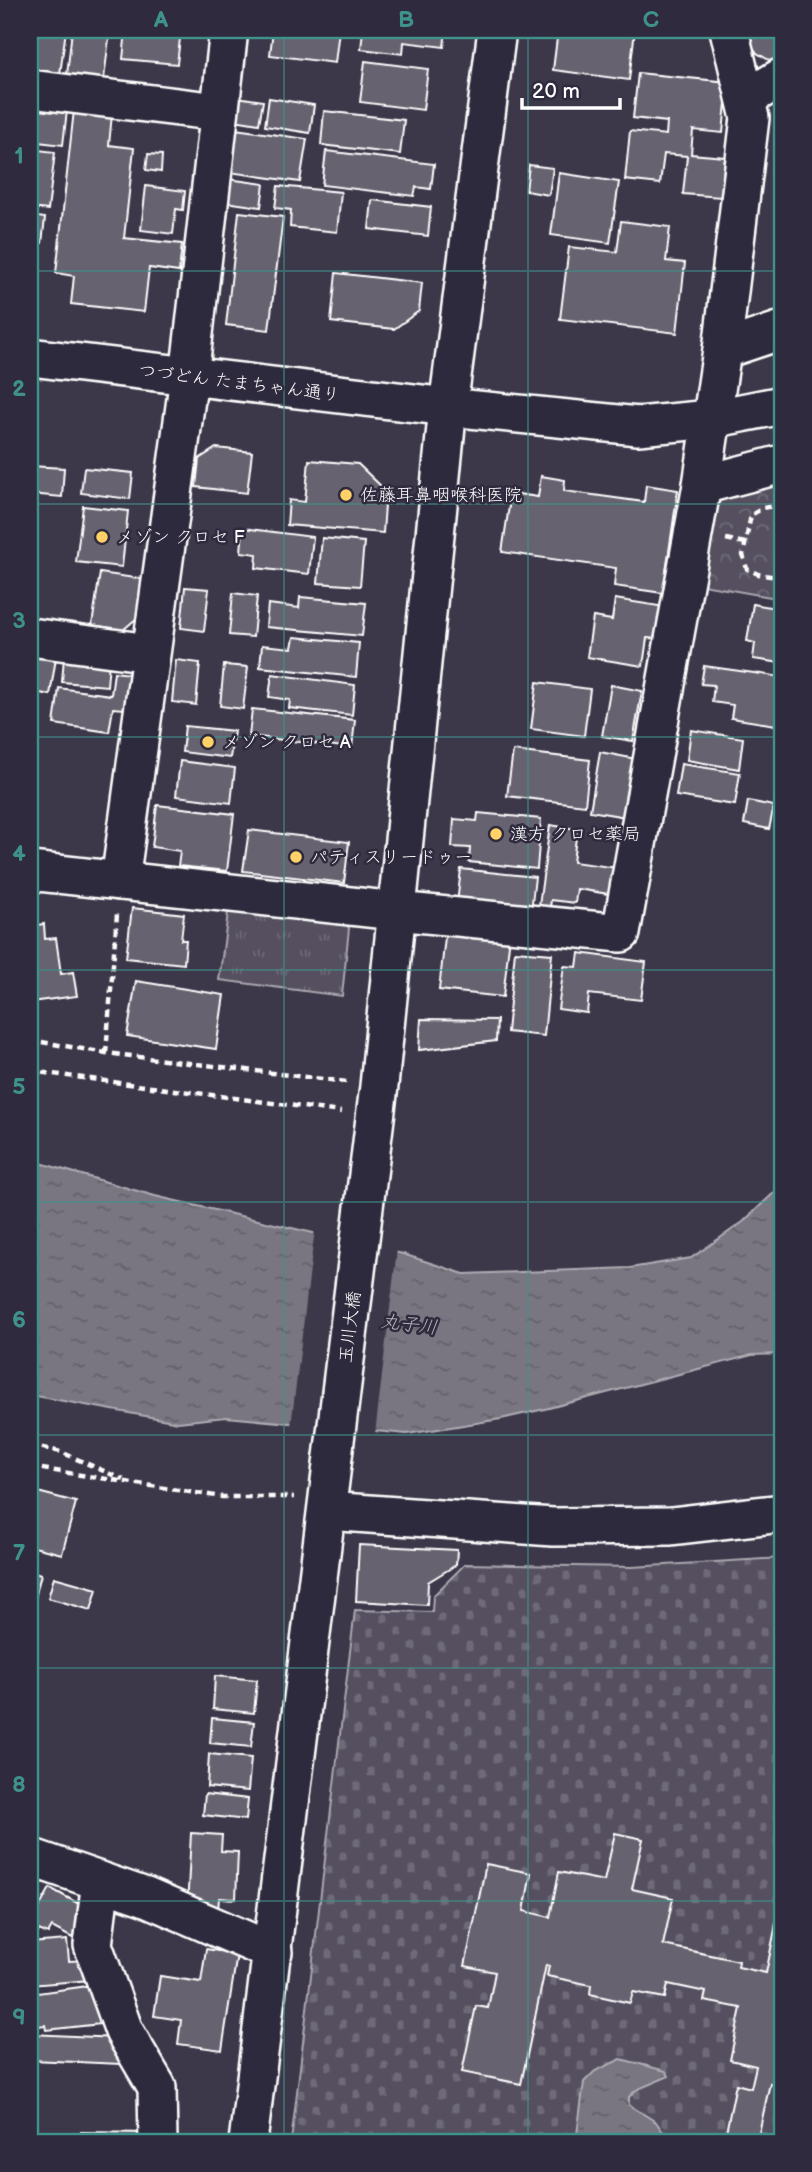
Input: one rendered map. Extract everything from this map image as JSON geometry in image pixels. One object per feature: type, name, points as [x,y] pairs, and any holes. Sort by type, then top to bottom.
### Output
[{"type":"street","points":[[120,881],[189,377],[229,30]]},
{"type":"street","name":"玉川大橋","points":[[248,2142],[375,1116],[448,407],[496,30]]},
{"type":"street","points":[[30,871],[621,933],[702,485],[722,350],[750,118],[729,30]]},
{"type":"street","points":[[747,98],[782,77]]},
{"type":"street","points":[[30,89],[219,112]]},
{"type":"street","points":[[722,350],[782,330]]},
{"type":"street","name":"つづどん たまちゃん通り","points":[[30,357],[448,407],[638,425],[711,419],[782,405]]},
{"type":"street","points":[[702,485],[782,464]]},
{"type":"street","points":[[30,637],[150,653]]},
{"type":"street","points":[[328,1504],[553,1527],[671,1526],[782,1513]]},
{"type":"street","points":[[30,1857],[145,1897],[273,1952]]},
{"type":"street","points":[[101,1881],[93,1945],[124,2031],[157,2087],[158,2142]]},
{"type":"path","points":[[782,504],[763,508],[751,515],[743,555],[747,569],[758,574],[782,578]]},
{"type":"path","points":[[106,1052],[120,881]]},
{"type":"path","points":[[30,1040],[106,1052],[375,1116]]},
{"type":"path","points":[[30,1071],[375,1116]]},
{"type":"path","points":[[30,1445],[61,1452],[131,1483]]},
{"type":"path","points":[[30,1467],[222,1497],[328,1504]]},
{"type":"green space","points":[[782,481],[782,599],[697,584],[714,503]]},
{"type":"green space","points":[[229,905],[338,916],[349,928],[342,996],[219,980]]},
{"type":"green space","points":[[782,1558],[782,2142],[291,2142],[355,1610],[432,1612],[433,1596],[465,1564],[632,1567]]},
{"type":"water","name":"丸子川","points":[[30,1160],[155,1196],[403,1254],[464,1274],[630,1268],[691,1258],[743,1222],[782,1185],[782,1354],[752,1355],[501,1419],[407,1434],[226,1417],[178,1422],[30,1395]]},
{"type":"water","points":[[621,2059],[666,2071],[669,2076],[636,2090],[629,2097],[629,2105],[656,2122],[663,2132],[691,2142],[576,2142],[584,2082],[595,2071]]},
{"type":"pier","points":[[315,1228],[397,1249],[375,1434],[291,1426]]},
{"type":"building","points":[[30,30],[66,30],[60,74],[30,71]]},
{"type":"building","points":[[72,30],[110,30],[104,79],[67,75]]},
{"type":"building","points":[[126,30],[181,30],[177,64],[123,59]]},
{"type":"building","points":[[273,30],[339,30],[335,63],[270,55]]},
{"type":"building","points":[[363,30],[446,30],[444,47],[404,42],[403,54],[361,49]]},
{"type":"building","points":[[558,30],[635,30],[629,80],[553,70]]},
{"type":"building","points":[[757,30],[782,30],[782,63],[779,66],[757,53],[746,37]]},
{"type":"building","points":[[365,61],[428,69],[423,110],[360,102]]},
{"type":"building","points":[[638,73],[728,82],[723,133],[693,130],[691,154],[725,157],[721,197],[683,194],[687,156],[664,154],[660,184],[625,180],[630,131],[666,135],[667,122],[633,118]]},
{"type":"building","points":[[237,97],[263,101],[259,124],[234,120]]},
{"type":"building","points":[[269,98],[314,105],[310,133],[265,126]]},
{"type":"building","points":[[30,105],[67,110],[63,145],[30,141]]},
{"type":"building","points":[[74,110],[112,114],[109,145],[134,148],[124,238],[182,244],[179,272],[149,268],[144,312],[71,304],[74,276],[56,273]]},
{"type":"building","points":[[324,111],[404,120],[400,154],[321,145]]},
{"type":"building","points":[[235,129],[307,139],[300,182],[229,172]]},
{"type":"building","points":[[30,149],[55,152],[48,210],[30,208]]},
{"type":"building","points":[[326,151],[434,164],[431,189],[416,187],[414,196],[322,185]]},
{"type":"building","points":[[148,154],[162,155],[161,172],[146,170]]},
{"type":"building","points":[[529,165],[553,168],[549,195],[526,191]]},
{"type":"building","points":[[559,173],[619,182],[610,243],[551,235]]},
{"type":"building","points":[[228,179],[264,184],[261,207],[225,202]]},
{"type":"building","points":[[146,186],[185,191],[183,210],[176,209],[173,234],[141,230]]},
{"type":"building","points":[[278,186],[341,192],[337,232],[290,227],[291,210],[275,208]]},
{"type":"building","points":[[372,200],[431,207],[428,236],[369,229]]},
{"type":"building","points":[[239,212],[283,217],[269,330],[226,325]]},
{"type":"building","points":[[30,216],[45,218],[42,243],[30,242]]},
{"type":"building","points":[[621,221],[670,227],[666,261],[685,263],[677,333],[560,319],[569,247],[617,252]]},
{"type":"building","points":[[336,273],[422,283],[419,311],[394,329],[331,322]]},
{"type":"building","points":[[216,448],[252,452],[247,493],[196,487],[199,459]]},
{"type":"building","name":"佐藤耳鼻咽喉科医院","points":[[309,460],[358,464],[386,491],[383,533],[287,525],[289,500],[305,502]]},
{"type":"building","points":[[30,466],[64,468],[62,497],[30,494]]},
{"type":"building","points":[[84,468],[133,473],[130,499],[81,493]]},
{"type":"building","points":[[541,476],[565,480],[564,491],[644,502],[646,485],[678,490],[663,593],[614,586],[616,568],[502,552],[511,493],[538,497]]},
{"type":"building","name":"メゾン クロセ F","points":[[83,506],[128,511],[122,567],[76,562]]},
{"type":"building","points":[[243,528],[313,537],[309,574],[256,568],[257,554],[241,552]]},
{"type":"building","points":[[322,538],[364,542],[360,586],[318,583]]},
{"type":"building","points":[[100,573],[142,579],[137,618],[123,630],[92,625]]},
{"type":"building","points":[[185,587],[209,589],[204,631],[181,628]]},
{"type":"building","points":[[233,593],[257,596],[253,637],[229,635]]},
{"type":"building","points":[[300,597],[366,603],[362,636],[266,627],[268,604],[299,608]]},
{"type":"building","points":[[615,599],[665,607],[660,639],[647,638],[643,666],[587,657],[593,617],[612,620]]},
{"type":"building","points":[[753,604],[782,609],[782,663],[753,659],[755,643],[747,641]]},
{"type":"building","points":[[294,637],[359,643],[356,677],[260,667],[262,645],[292,648]]},
{"type":"building","points":[[30,654],[56,658],[50,695],[30,691]]},
{"type":"building","points":[[64,657],[109,662],[107,686],[62,682]]},
{"type":"building","points":[[176,660],[200,663],[196,705],[172,702]]},
{"type":"building","points":[[224,665],[248,667],[243,709],[220,706]]},
{"type":"building","points":[[704,666],[782,677],[782,726],[731,718],[733,705],[712,702],[714,685],[701,684]]},
{"type":"building","points":[[114,672],[130,674],[125,709],[113,708],[109,732],[54,724],[59,688],[111,695]]},
{"type":"building","points":[[272,674],[355,685],[352,715],[289,708],[290,700],[269,697]]},
{"type":"building","points":[[537,682],[590,689],[584,736],[531,729]]},
{"type":"building","points":[[611,685],[642,691],[633,741],[602,736]]},
{"type":"building","points":[[252,709],[355,720],[352,748],[249,736]]},
{"type":"building","name":"メゾン クロセ A","points":[[185,726],[234,731],[230,758],[182,752]]},
{"type":"building","points":[[691,730],[743,738],[739,769],[687,760]]},
{"type":"building","points":[[513,751],[590,760],[585,805],[507,796]]},
{"type":"building","points":[[600,752],[636,759],[626,817],[590,811]]},
{"type":"building","points":[[180,761],[235,768],[231,803],[176,796]]},
{"type":"building","points":[[681,764],[740,773],[735,805],[676,796]]},
{"type":"building","points":[[748,801],[774,806],[769,829],[744,824]]},
{"type":"building","points":[[157,805],[234,814],[227,871],[178,866],[180,851],[152,847]]},
{"type":"building","name":"漢方 クロセ薬局","points":[[478,813],[541,819],[537,869],[469,862],[470,848],[452,847],[454,819],[477,821]]},
{"type":"building","points":[[550,825],[577,829],[573,862],[618,868],[615,895],[577,889],[575,903],[551,900],[549,915],[538,913]]},
{"type":"building","name":"パティスリードゥー","points":[[249,830],[349,842],[344,883],[243,871]]},
{"type":"building","name":"漢方 クロセ薬局","points":[[461,869],[535,877],[531,912],[457,904]]},
{"type":"building","points":[[132,908],[184,914],[181,940],[186,940],[184,964],[126,958]]},
{"type":"building","points":[[44,924],[45,939],[56,938],[61,974],[73,972],[77,996],[30,1002],[30,926]]},
{"type":"building","points":[[446,928],[510,935],[503,997],[439,990]]},
{"type":"building","points":[[515,951],[552,954],[544,1036],[507,1032]]},
{"type":"building","points":[[579,953],[646,962],[641,1000],[589,994],[587,1013],[558,1009],[564,966],[577,967]]},
{"type":"building","points":[[136,981],[224,995],[216,1049],[127,1036]]},
{"type":"building","points":[[421,1019],[497,1020],[496,1041],[419,1050]]},
{"type":"building","points":[[30,1490],[76,1502],[62,1554],[30,1546]]},
{"type":"building","points":[[359,1545],[457,1550],[456,1565],[428,1582],[427,1605],[356,1601]]},
{"type":"building","points":[[30,1571],[41,1574],[31,1614],[30,1614]]},
{"type":"building","points":[[54,1577],[97,1589],[91,1610],[48,1598]]},
{"type":"building","points":[[215,1676],[257,1680],[254,1713],[213,1709]]},
{"type":"building","points":[[212,1718],[254,1722],[251,1747],[210,1743]]},
{"type":"building","points":[[209,1754],[251,1758],[248,1791],[207,1787]]},
{"type":"building","points":[[205,1794],[248,1799],[246,1820],[203,1815]]},
{"type":"building","points":[[191,1833],[222,1835],[221,1851],[238,1852],[236,1899],[219,1898],[218,1910],[187,1909]]},
{"type":"building","points":[[615,1833],[643,1839],[632,1889],[673,1898],[663,1945],[739,1961],[738,1967],[766,1973],[782,1905],[782,2085],[770,2083],[757,2142],[725,2137],[736,2084],[751,2088],[756,2066],[730,2060],[741,2008],[704,2001],[706,1992],[668,1984],[665,1998],[633,1992],[630,2003],[590,1994],[591,1985],[547,1976],[549,1966],[546,1965],[521,2084],[462,2072],[476,2006],[488,2008],[495,1972],[465,1966],[486,1864],[531,1873],[524,1911],[550,1917],[559,1872],[604,1881]]},
{"type":"building","points":[[30,1888],[40,1893],[30,1912]]},
{"type":"building","points":[[50,1888],[90,1910],[82,1943],[52,1927],[48,1934],[39,1930],[37,1935],[30,1931],[30,1924]]},
{"type":"building","points":[[67,1940],[69,1961],[89,1960],[90,1980],[30,1985],[30,1943]]},
{"type":"building","points":[[206,1949],[237,1954],[222,2050],[178,2044],[181,2020],[154,2016],[160,1976],[201,1982]]},
{"type":"building","points":[[95,1985],[100,2024],[46,2030],[45,2025],[30,2027],[30,1994]]},
{"type":"building","points":[[30,2034],[117,2038],[122,2049],[121,2064],[31,2060]]},
{"type":"building","points":[[81,2132],[149,2133],[149,2142],[81,2142]]},
{"type":"place","name":"佐藤耳鼻咽喉科医院","points":[[346,495]]},
{"type":"place","name":"メゾン クロセ F","points":[[102,537]]},
{"type":"place","name":"メゾン クロセ A","points":[[208,742]]},
{"type":"place","name":"漢方 クロセ薬局","points":[[496,834]]},
{"type":"place","name":"パティスリードゥー","points":[[296,857]]}]
